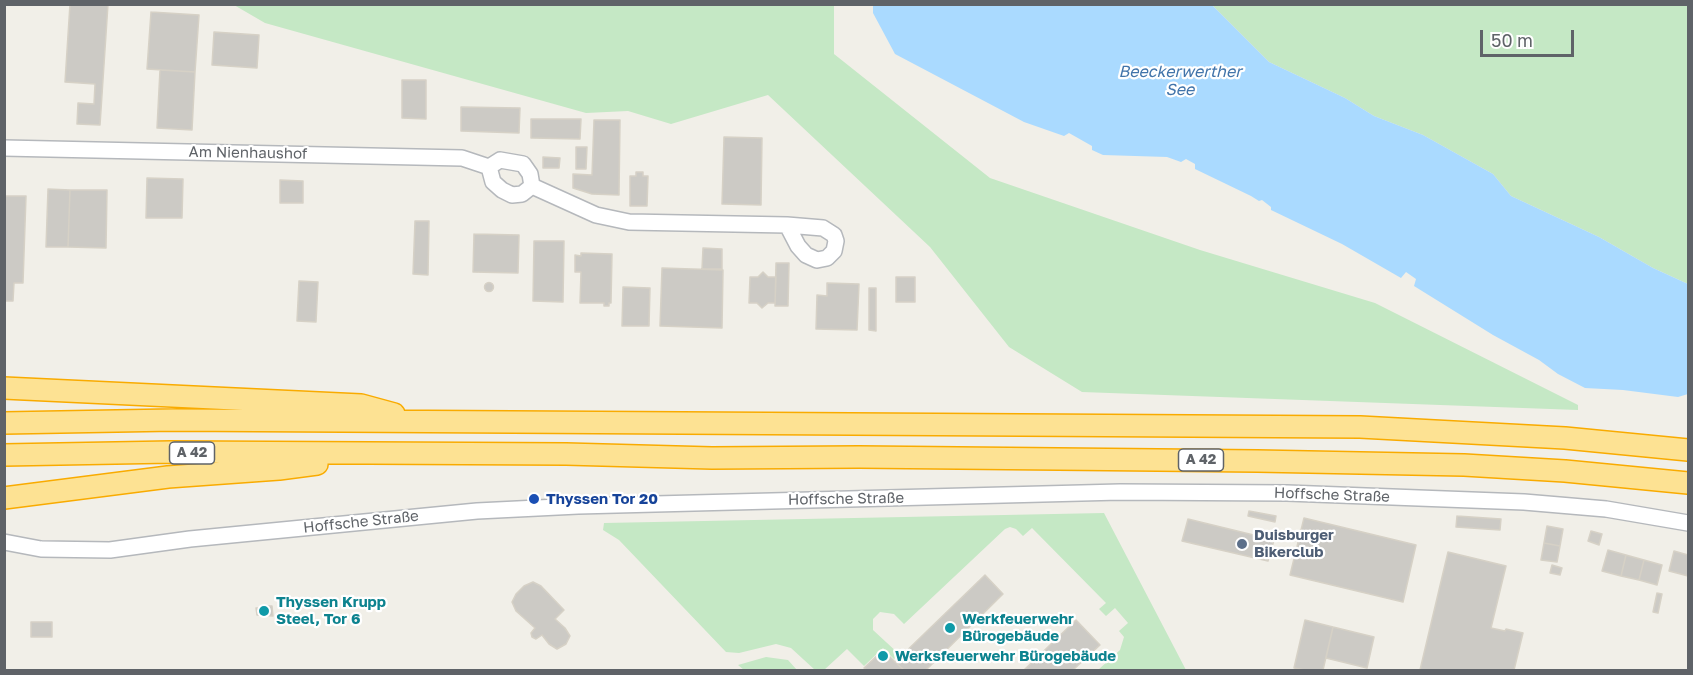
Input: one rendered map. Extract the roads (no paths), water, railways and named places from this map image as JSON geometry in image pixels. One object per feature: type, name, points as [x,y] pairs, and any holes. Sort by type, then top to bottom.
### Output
[{"type":"highway","points":[[4,388],[361,405],[418,421]]},
{"type":"highway","name":"A 42","points":[[4,423],[173,420],[1360,427],[1565,438],[1689,450]]},
{"type":"highway","name":"A 42","points":[[4,455],[171,452],[1360,462],[1566,471],[1689,483]]},
{"type":"highway","points":[[4,498],[168,477],[290,468],[341,462],[379,454]]},
{"type":"street","name":"Am Nienhaushof","points":[[4,148],[462,158],[489,167],[500,160],[522,164],[530,174],[532,186]]},
{"type":"street","points":[[489,167],[493,182],[512,195],[522,194],[532,186],[596,215],[629,222],[788,225]]},
{"type":"street","name":"Hoffsche Straße","points":[[4,542],[41,549],[110,550],[190,539],[477,511],[578,506],[1120,492],[1287,493],[1524,502],[1606,509],[1689,523]]},
{"type":"water","name":"Beeckerwerther See","points":[[873,5],[1212,5],[1269,62],[1345,98],[1374,116],[1423,135],[1493,174],[1511,196],[1599,237],[1653,268],[1688,284],[1688,394],[1678,397],[1585,388],[1558,374],[1539,360],[1493,335],[1414,286],[1416,279],[1406,272],[1401,278],[1342,244],[1271,210],[1271,207],[1262,200],[1259,201],[1195,169],[1195,164],[1186,159],[1181,162],[1167,157],[1103,155],[1069,133],[1064,136],[1024,122],[895,54],[873,13]]},
{"type":"place","name":"Thyssen Tor 20","points":[[534,499]]},
{"type":"place","name":"Duisburger Bikerclub","points":[[1242,544]]},
{"type":"place","name":"Thyssen Krupp Steel, Tor 6","points":[[264,611]]},
{"type":"place","name":"Werkfeuerwehr Bürogebäude","points":[[950,628]]},
{"type":"place","name":"Werksfeuerwehr Bürogebäude","points":[[883,656]]}]
